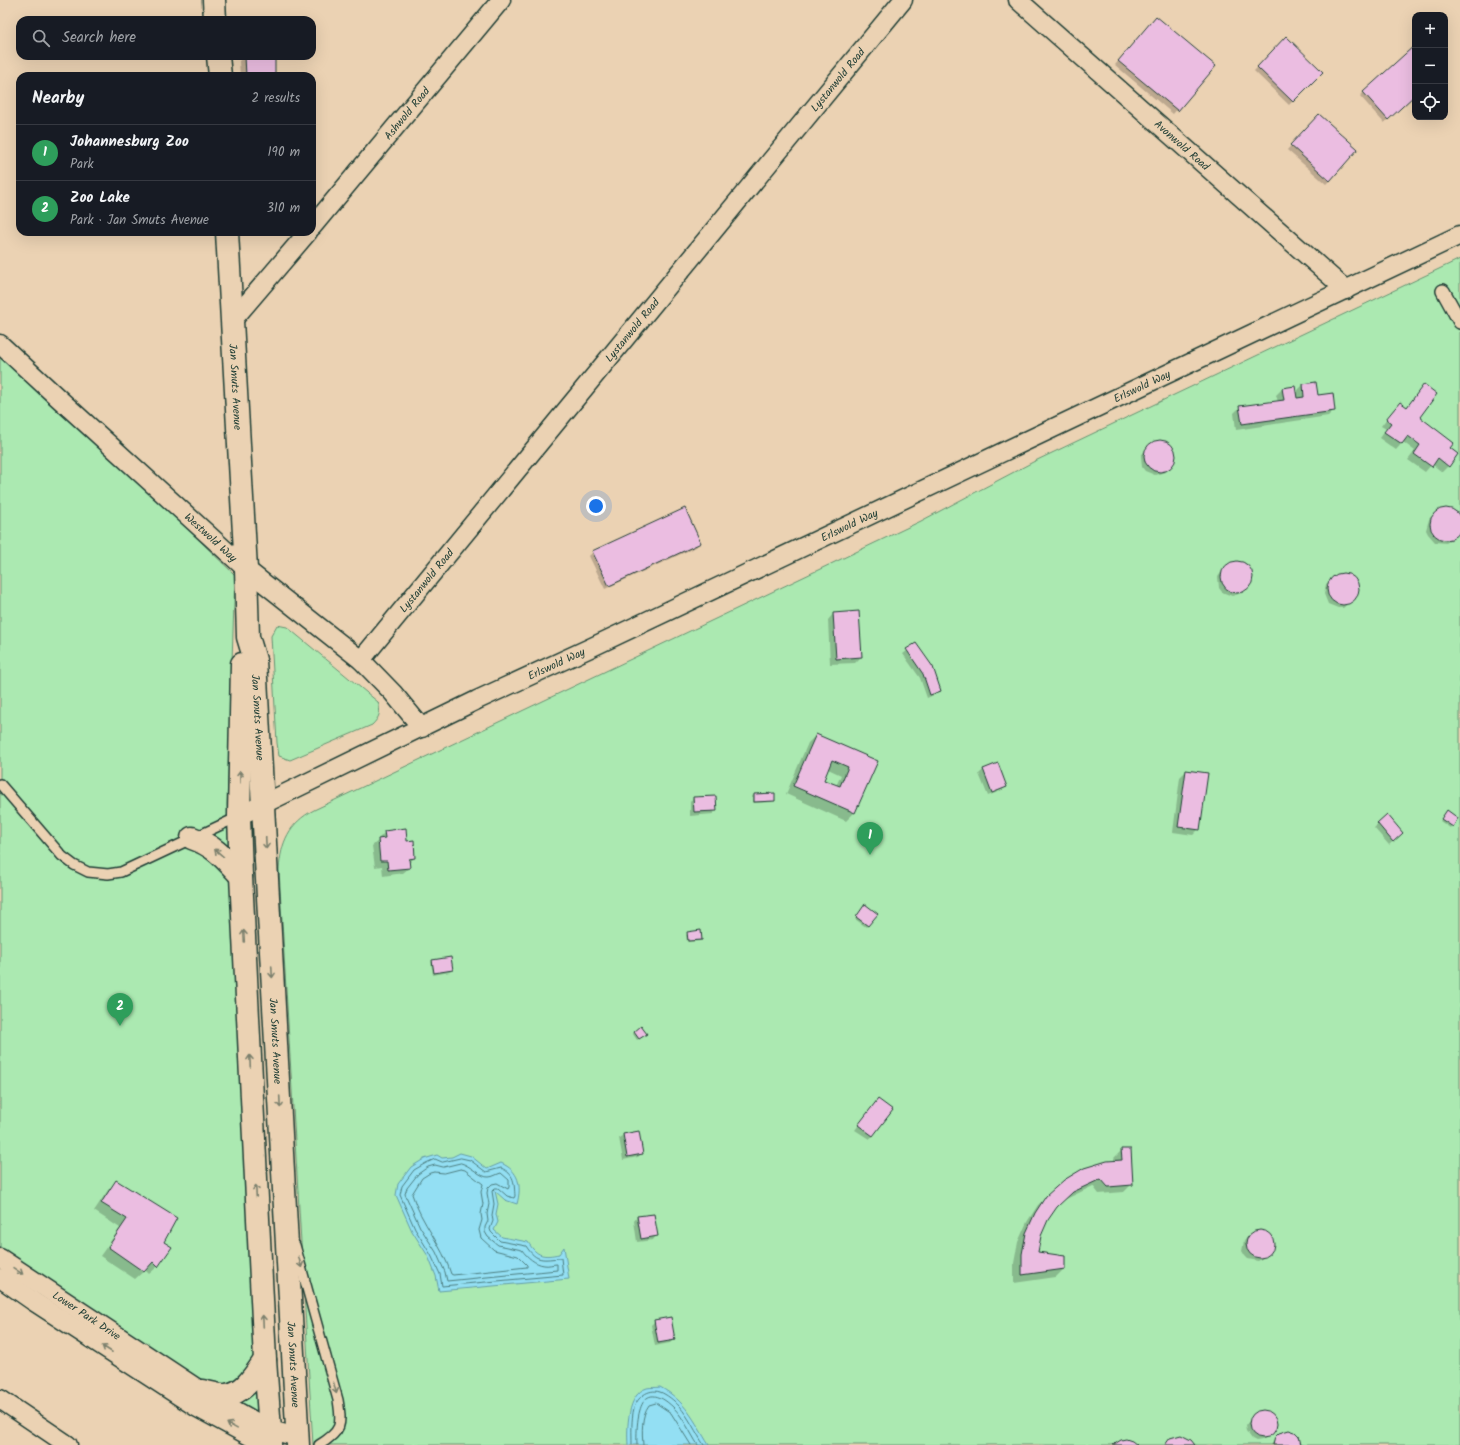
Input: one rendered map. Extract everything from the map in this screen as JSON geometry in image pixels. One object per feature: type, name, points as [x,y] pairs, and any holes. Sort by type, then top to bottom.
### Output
[{"type":"main road","points":[[214,0],[215,16]]},
{"type":"main road","points":[[218,60],[220,72]]},
{"type":"main road","name":"Jan Smuts Avenue","points":[[228,236],[246,569],[248,637],[255,660],[264,804],[298,1441]]},
{"type":"main road","name":"Jan Smuts Avenue","points":[[248,637],[242,657],[239,816],[269,1440]]},
{"type":"main road","points":[[192,838],[206,843],[220,853],[241,876]]},
{"type":"main road","points":[[201,1391],[226,1395],[239,1391],[250,1382],[265,1360]]},
{"type":"street","name":"Ashwold Road","points":[[316,222],[501,0]]},
{"type":"street","name":"Lystanwold Road","points":[[361,660],[903,0]]},
{"type":"street","name":"Avonwold Road","points":[[1018,0],[1346,290]]},
{"type":"street","name":"Erlswold Way","points":[[239,816],[477,700],[590,648],[1460,235]]},
{"type":"street","points":[[232,321],[305,236]]},
{"type":"street","points":[[1443,291],[1460,322]]},
{"type":"street","name":"Westwold Way","points":[[0,344],[246,569],[361,660],[394,693],[422,728]]},
{"type":"street","name":"Lower Park Drive","points":[[0,1258],[169,1379],[196,1407],[269,1440],[298,1441]]},
{"type":"street","name":"Lower Park Drive","points":[[0,1278],[33,1301],[169,1379],[201,1391],[269,1440]]},
{"type":"street","points":[[0,1399],[68,1445]]},
{"type":"lane","points":[[0,784],[62,856],[88,872],[108,874],[121,872],[239,816]]},
{"type":"lane","points":[[286,1211],[338,1400],[341,1417],[338,1428],[332,1436],[320,1445]]},
{"type":"green space","points":[[1460,259],[1460,1445],[313,1445],[279,870],[284,842],[292,827],[305,815],[314,810],[921,521],[1033,462]]},
{"type":"green space","points":[[0,347],[235,575],[227,804],[262,1421],[0,1247]]},
{"type":"green space","points":[[277,625],[287,627],[378,702],[379,714],[372,725],[290,760],[279,756],[271,636]]},
{"type":"water","points":[[460,1153],[471,1156],[487,1169],[501,1163],[512,1170],[518,1179],[519,1185],[517,1204],[505,1200],[495,1191],[498,1204],[496,1214],[498,1222],[494,1230],[502,1237],[528,1242],[535,1251],[541,1255],[549,1256],[559,1254],[564,1247],[569,1279],[439,1291],[436,1276],[428,1256],[412,1231],[396,1195],[398,1184],[411,1167],[424,1159],[437,1155],[442,1158],[452,1157]]},
{"type":"water","points":[[660,1387],[677,1399],[689,1412],[709,1445],[628,1445],[628,1421],[635,1397],[640,1391],[647,1388]]},
{"type":"building","points":[[1156,16],[1216,66],[1178,111],[1118,61]]},
{"type":"building","points":[[1286,36],[1323,72],[1293,102],[1257,67]]},
{"type":"building","points":[[1412,48],[1412,98],[1388,120],[1363,92]]},
{"type":"building","points":[[245,60],[275,60],[275,72],[246,72]]},
{"type":"building","points":[[1319,114],[1358,149],[1330,181],[1290,145]]},
{"type":"building","points":[[1316,382],[1318,395],[1333,393],[1335,411],[1242,424],[1239,406],[1284,400],[1282,388],[1295,386],[1297,398],[1304,397],[1303,384]]},
{"type":"building","points":[[1424,384],[1437,394],[1420,417],[1454,443],[1450,448],[1458,454],[1449,467],[1438,458],[1432,467],[1414,454],[1420,445],[1408,436],[1402,444],[1384,432],[1391,423],[1386,419],[1400,402],[1407,407]]},
{"type":"building","points":[[1157,440],[1163,440],[1172,444],[1176,456],[1172,468],[1163,472],[1157,472],[1148,468],[1144,459],[1144,453],[1148,444]]},
{"type":"building","points":[[685,508],[701,543],[609,586],[592,551]]},
{"type":"building","points":[[1449,508],[1461,518],[1461,530],[1452,539],[1440,539],[1431,530],[1431,518],[1440,509]]},
{"type":"building","points":[[1234,561],[1240,561],[1249,565],[1253,577],[1249,589],[1240,593],[1234,593],[1225,589],[1221,580],[1221,574],[1225,565]]},
{"type":"building","points":[[1340,573],[1346,573],[1355,577],[1359,589],[1355,601],[1346,605],[1340,605],[1331,601],[1327,592],[1327,586],[1331,577]]},
{"type":"building","points":[[859,611],[862,657],[836,659],[833,613]]},
{"type":"building","points":[[916,643],[933,667],[941,691],[930,695],[923,674],[906,649]]},
{"type":"building","points":[[816,734],[878,761],[855,813],[793,786]],"holes":[[[832,760],[848,767],[840,786],[824,780]]]},
{"type":"building","points":[[998,763],[1007,787],[992,793],[983,769]]},
{"type":"building","points":[[1186,770],[1208,773],[1200,830],[1178,827]]},
{"type":"building","points":[[775,793],[775,801],[754,802],[754,794]]},
{"type":"building","points":[[716,796],[717,811],[694,812],[693,797]]},
{"type":"building","points":[[1447,810],[1458,818],[1453,827],[1441,819]]},
{"type":"building","points":[[1387,814],[1403,833],[1393,842],[1377,823]]},
{"type":"building","points":[[406,828],[407,841],[414,840],[415,858],[409,859],[410,868],[388,870],[387,861],[380,861],[378,839],[385,838],[384,831]]},
{"type":"building","points":[[865,904],[878,914],[868,926],[856,917]]},
{"type":"building","points":[[701,930],[702,940],[688,941],[687,932]]},
{"type":"building","points":[[451,957],[453,970],[434,973],[432,960]]},
{"type":"building","points":[[641,1026],[647,1034],[639,1039],[634,1032]]},
{"type":"building","points":[[878,1099],[893,1110],[873,1136],[858,1125]]},
{"type":"building","points":[[639,1131],[643,1154],[627,1157],[623,1134]]},
{"type":"building","points":[[1121,1149],[1131,1149],[1133,1185],[1108,1187],[1101,1179],[1073,1192],[1057,1207],[1048,1220],[1041,1236],[1038,1252],[1065,1256],[1065,1269],[1022,1275],[1022,1254],[1026,1233],[1035,1213],[1046,1196],[1064,1180],[1084,1168],[1107,1161],[1122,1160]]},
{"type":"building","points":[[116,1180],[177,1218],[164,1242],[172,1247],[158,1267],[153,1262],[144,1272],[108,1247],[127,1219],[101,1203]]},
{"type":"building","points":[[654,1214],[658,1236],[641,1239],[637,1216]]},
{"type":"building","points":[[1260,1230],[1270,1234],[1274,1244],[1270,1254],[1260,1258],[1250,1254],[1246,1244],[1250,1234]]},
{"type":"building","points":[[671,1317],[675,1340],[658,1343],[654,1320]]},
{"type":"building","points":[[1263,1410],[1273,1414],[1277,1424],[1273,1434],[1263,1438],[1253,1434],[1249,1424],[1253,1414]]},
{"type":"building","points":[[1289,1430],[1295,1432],[1299,1436],[1301,1445],[1273,1445],[1275,1437],[1279,1433]]},
{"type":"building","points":[[1181,1435],[1191,1440],[1195,1445],[1165,1445],[1170,1438]]},
{"type":"building","points":[[1126,1439],[1137,1445],[1113,1445],[1121,1440]]},
{"type":"place","name":"Johannesburg Zoo","points":[[870,855]]},
{"type":"place","name":"Zoo Lake","points":[[120,1026]]}]
